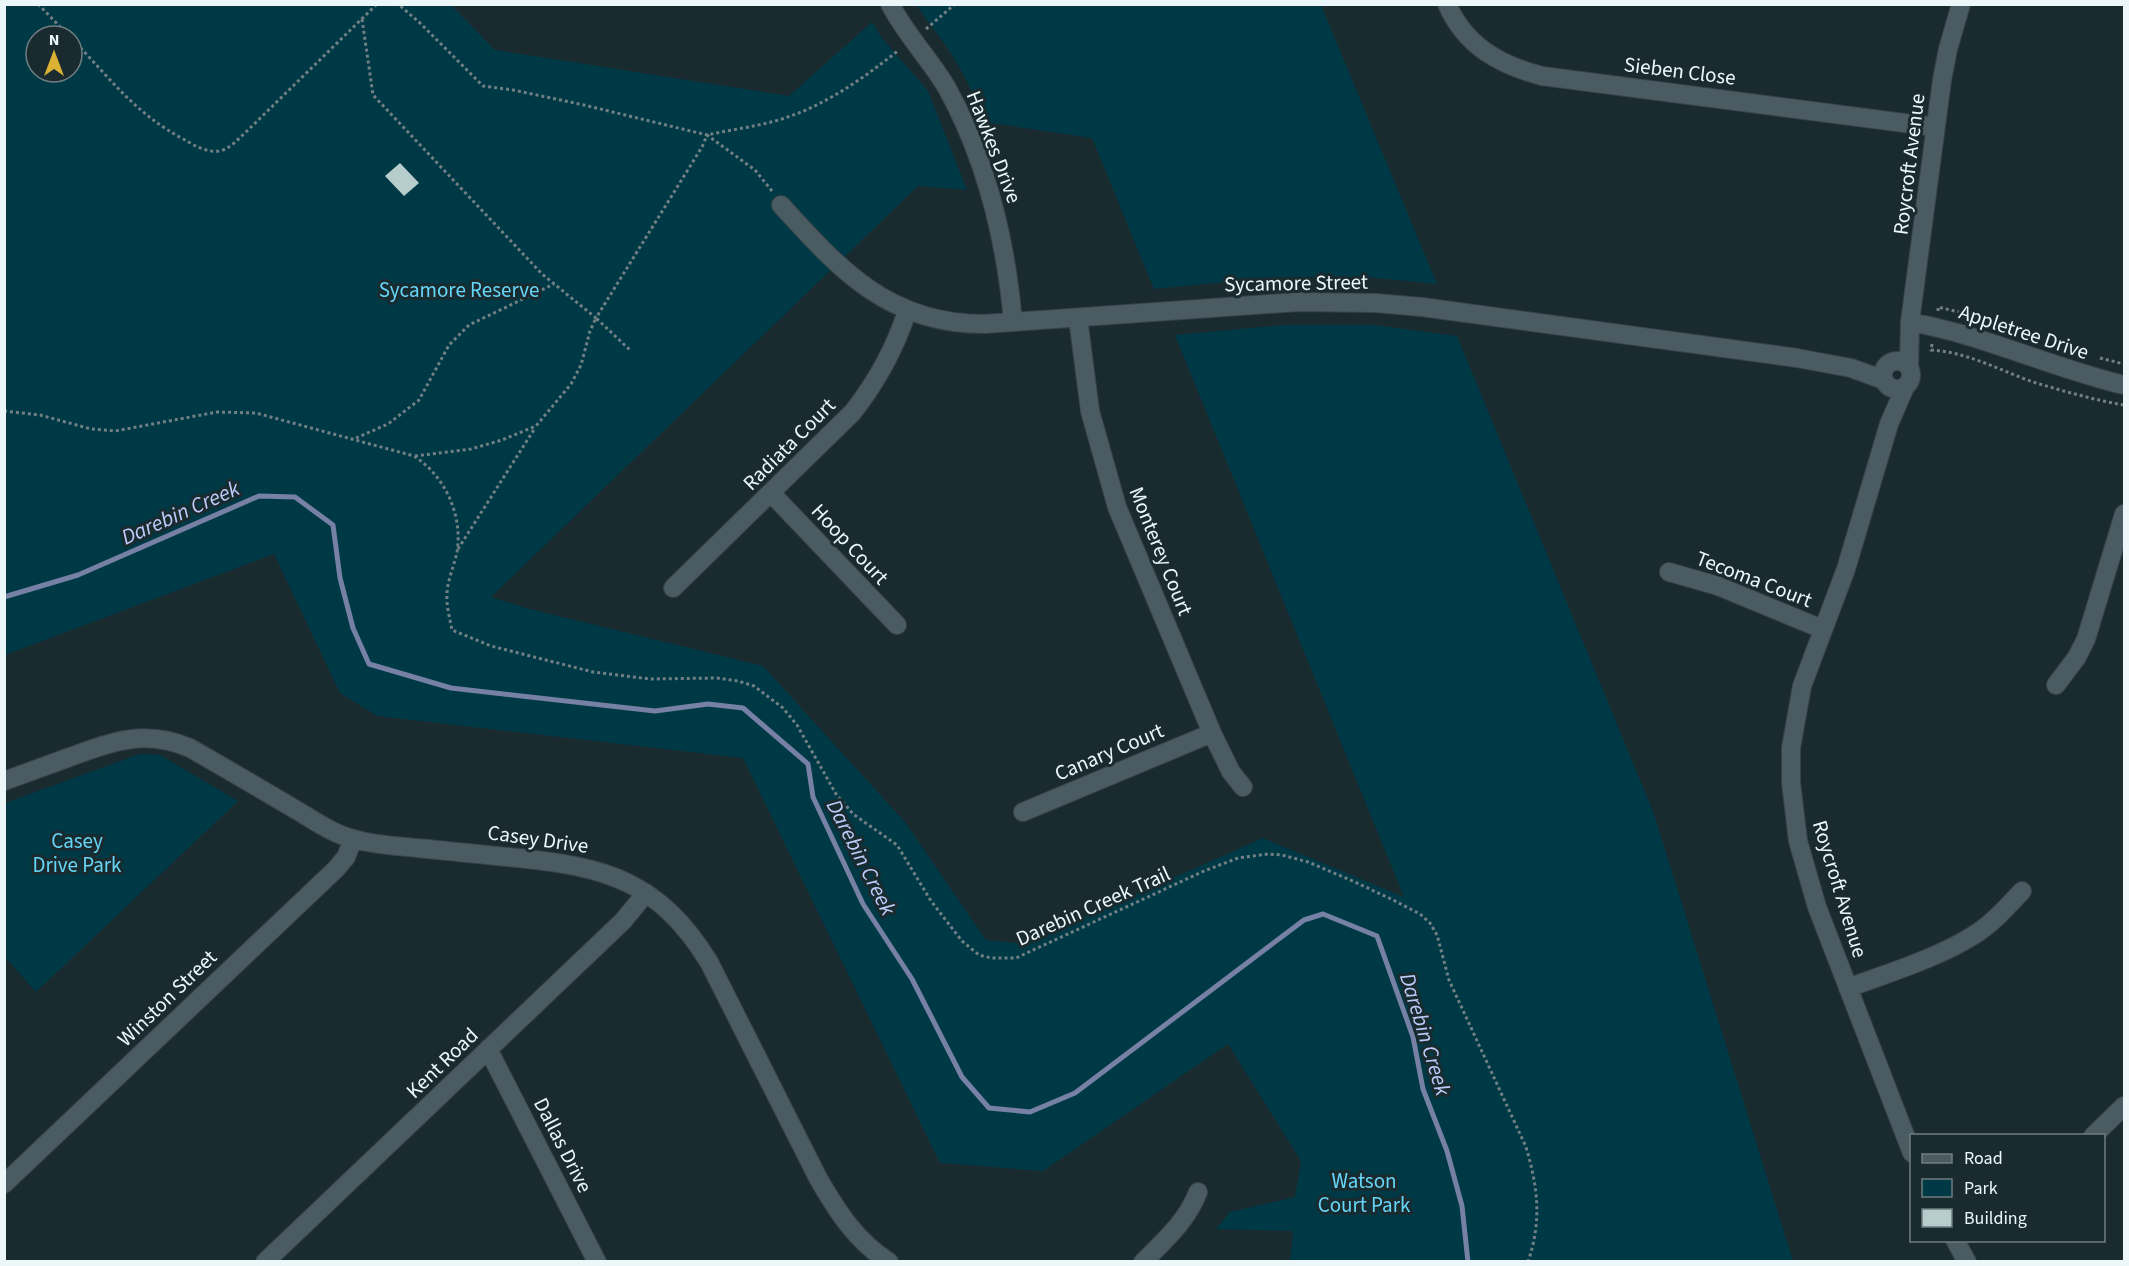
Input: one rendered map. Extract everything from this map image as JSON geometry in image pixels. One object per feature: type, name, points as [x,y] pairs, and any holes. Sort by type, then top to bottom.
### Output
[{"type":"street","name":"Hawkes Drive","points":[[890,4],[898,21],[948,89],[984,176],[1003,242],[1013,322]]},
{"type":"street","name":"Sieben Close","points":[[1447,4],[1458,26],[1472,42],[1491,57],[1516,69],[1542,76],[1935,127]]},
{"type":"street","name":"Roycroft Avenue","points":[[1909,367],[1910,322],[1935,127],[1948,49],[1961,8]]},
{"type":"street","name":"Sycamore Street","points":[[781,205],[811,238],[875,295],[907,311],[952,323],[984,324],[1298,302],[1376,303],[1617,333],[1886,373]]},
{"type":"street","name":"Radiata Court","points":[[673,588],[853,412],[890,354],[907,311]]},
{"type":"street","name":"Monterey Court","points":[[1078,318],[1090,411],[1114,497],[1212,733],[1232,772],[1243,787]]},
{"type":"street","name":"Roycroft Avenue","points":[[1889,424],[1886,373],[1910,322]]},
{"type":"street","name":"Appletree Drive","points":[[1910,322],[1954,332],[2052,366],[2124,385]]},
{"type":"street","points":[[1894,361],[1902,362],[1909,367],[1910,380],[1905,387],[1892,388],[1886,373],[1894,361]]},
{"type":"street","name":"Roycroft Avenue","points":[[1905,387],[1889,424],[1849,558],[1802,687],[1791,748],[1791,782],[1797,841],[1817,907],[1910,1150]]},
{"type":"street","name":"Hoop Court","points":[[771,493],[897,626]]},
{"type":"street","points":[[2056,685],[2077,657],[2086,639],[2124,514]]},
{"type":"street","name":"Tecoma Court","points":[[1669,572],[1718,586],[1822,629]]},
{"type":"street","name":"Canary Court","points":[[1023,813],[1212,733]]},
{"type":"street","name":"Casey Drive","points":[[4,782],[120,740],[158,738],[190,748],[317,822],[354,839],[564,863],[603,872],[625,881],[646,893],[684,927],[708,962],[837,1211],[855,1234],[889,1262]]},
{"type":"street","name":"Winston Street","points":[[4,1184],[336,869],[346,857],[354,839]]},
{"type":"street","points":[[1848,988],[1975,935],[1995,919],[2022,891]]},
{"type":"street","name":"Kent Road","points":[[265,1262],[623,921],[646,893]]},
{"type":"street","name":"Dallas Drive","points":[[488,1049],[597,1262]]},
{"type":"street","points":[[2095,1134],[2124,1106]]},
{"type":"street","points":[[1143,1262],[1181,1224],[1198,1192]]},
{"type":"street","points":[[1956,1242],[1967,1262]]},
{"type":"path","points":[[38,4],[57,24]]},
{"type":"path","points":[[84,53],[147,117],[196,146],[216,151],[232,145],[376,4]]},
{"type":"path","points":[[398,4],[483,86],[584,105],[707,135],[754,170],[781,205]]},
{"type":"path","points":[[707,135],[773,122],[818,105],[855,83],[956,4]]},
{"type":"path","points":[[362,19],[374,95],[542,274],[596,318],[630,350]]},
{"type":"path","points":[[457,551],[536,426],[571,384],[581,365],[596,318],[702,147],[707,135]]},
{"type":"path","points":[[355,439],[388,424],[419,400],[450,345],[469,325],[554,284]]},
{"type":"path","name":"Darebin Creek Trail","points":[[4,411],[40,415],[91,429],[115,431],[217,412],[256,413],[414,456],[428,465],[439,478],[448,493],[454,511],[457,551],[447,594],[452,630],[491,646],[594,672],[650,680],[717,678],[746,684],[768,695],[797,724],[836,794],[853,814],[897,845],[931,901],[962,941],[978,955],[992,958],[1016,958],[1204,871],[1238,858],[1268,854],[1308,862],[1420,914],[1430,923],[1437,935],[1449,981],[1526,1147],[1533,1172],[1538,1223],[1528,1262]]},
{"type":"path","points":[[414,456],[471,449],[502,440],[536,426]]},
{"type":"green space","points":[[5,5],[451,5],[495,50],[789,96],[872,22],[882,38],[928,91],[967,190],[918,186],[491,597],[526,608],[763,666],[905,822],[986,940],[1024,944],[1263,838],[1404,897],[1175,335],[1284,325],[1375,325],[1457,336],[1654,814],[1793,1261],[1290,1261],[1293,1231],[1216,1229],[1230,1212],[1295,1197],[1301,1161],[1228,1044],[1043,1171],[940,1163],[743,758],[377,716],[340,693],[274,554],[5,655]]},
{"type":"green space","points":[[917,5],[1321,5],[1437,284],[1366,277],[1280,277],[1154,289],[1092,138],[985,122],[957,63]]},
{"type":"green space","name":"Casey Drive Park","points":[[140,754],[160,755],[238,801],[36,992],[5,957],[5,803]]},
{"type":"building","points":[[400,163],[419,183],[404,196],[385,176]]},
{"type":"waterway","name":"Darebin Creek","points":[[4,597],[78,575],[259,496],[295,497],[333,525],[340,578],[353,628],[369,664],[451,688],[655,711],[708,704],[743,708],[808,764],[813,797],[863,904],[912,979],[962,1077],[989,1108],[1030,1112],[1075,1093],[1304,920],[1323,914],[1377,936],[1413,1037],[1423,1089],[1447,1151],[1462,1206],[1468,1262]]},
{"type":"park label","name":"Sycamore Reserve","points":[[459,290]]},
{"type":"park label","name":"Watson Court Park","points":[[1364,1193]]}]
